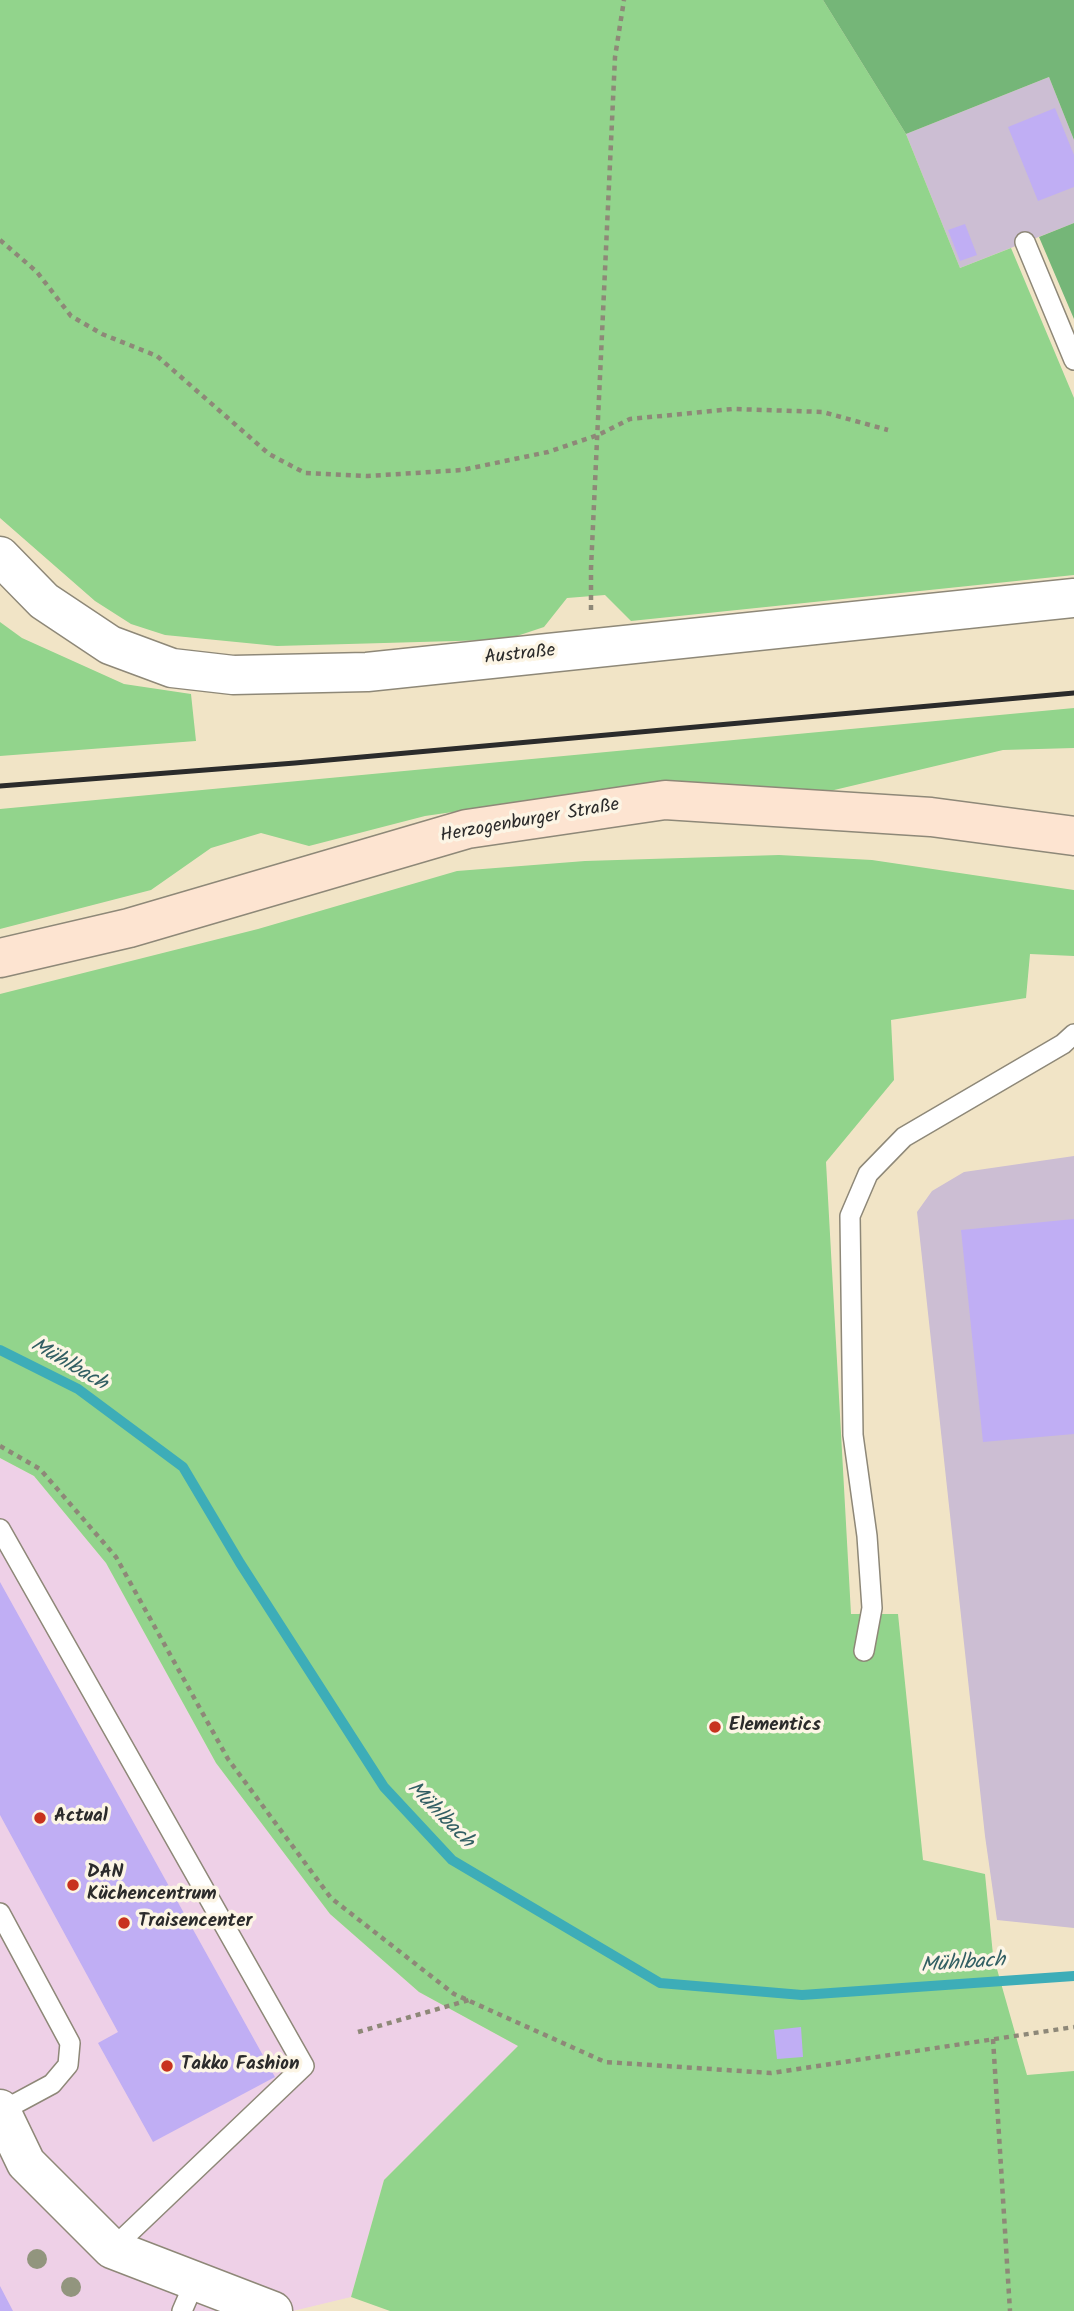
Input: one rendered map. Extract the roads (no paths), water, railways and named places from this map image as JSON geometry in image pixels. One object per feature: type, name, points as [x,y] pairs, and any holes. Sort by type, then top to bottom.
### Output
[{"type":"street","name":"Austraße","points":[[0,556],[44,601],[110,645],[172,668],[233,675],[367,672],[1074,598]]},
{"type":"street","name":"Herzogenburger Straße","points":[[0,958],[129,928],[467,829],[665,800],[932,817],[1074,836]]},
{"type":"street","points":[[1,2111],[26,2163],[112,2249],[188,2296],[273,2311]]},
{"type":"lane","points":[[1025,243],[1074,360]]},
{"type":"lane","points":[[864,1651],[872,1608],[867,1536],[853,1435],[850,1216],[868,1174],[904,1136],[1063,1044],[1074,1034]]},
{"type":"lane","points":[[0,1529],[304,2066],[112,2249]]},
{"type":"lane","points":[[0,1913],[70,2043],[68,2065],[52,2084],[1,2111]]},
{"type":"waterway","name":"Mühlbach","points":[[0,1350],[78,1389],[183,1467],[240,1563],[384,1787],[452,1860],[660,1983],[802,1995],[1074,1976]]},
{"type":"railway","points":[[0,786],[295,763],[1074,693]]},
{"type":"place","name":"Elementics","points":[[715,1727]]},
{"type":"place","name":"Actual","points":[[40,1818]]},
{"type":"place","name":"DAN Küchencentrum","points":[[73,1885]]},
{"type":"place","name":"Traisencenter","points":[[124,1923]]},
{"type":"place","name":"Takko Fashion","points":[[167,2066]]}]
